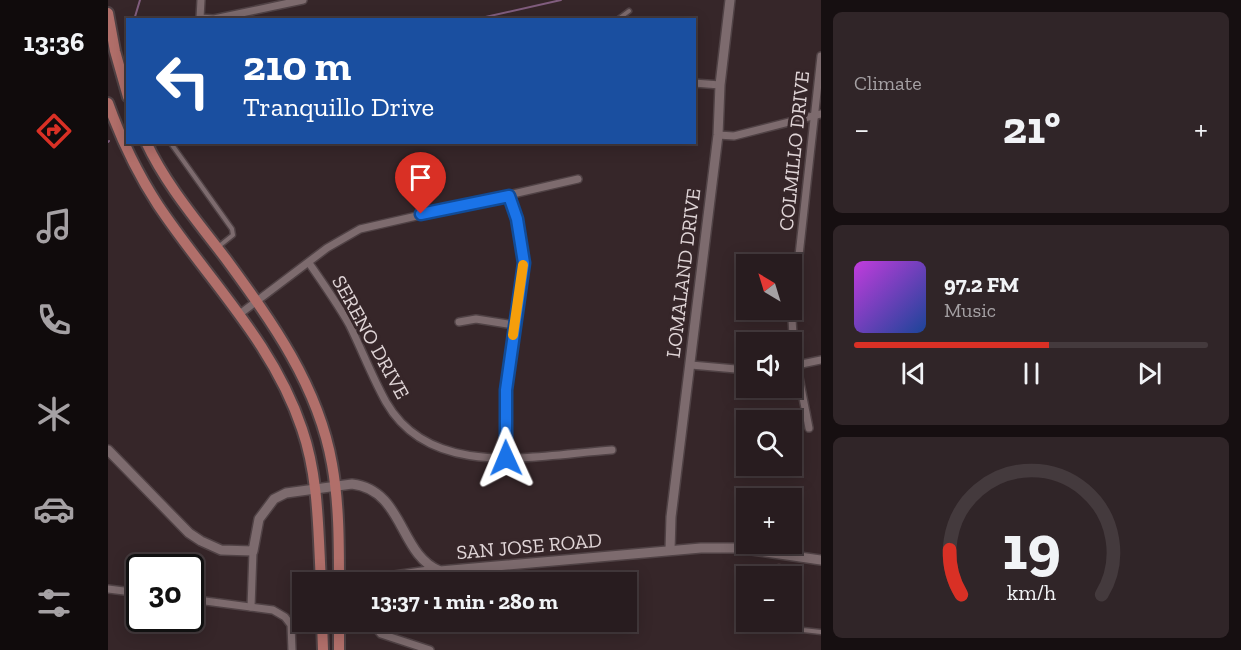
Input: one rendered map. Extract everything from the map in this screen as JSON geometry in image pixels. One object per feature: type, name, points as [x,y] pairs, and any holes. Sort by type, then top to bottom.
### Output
[{"type":"main road","points":[[108,13],[115,51],[126,90]]},
{"type":"main road","points":[[108,103],[129,155],[158,205],[261,343],[293,405],[305,439],[315,488],[320,572]]},
{"type":"main road","points":[[129,155],[150,144],[183,202],[257,300],[284,341],[314,401],[332,462],[339,572]]},
{"type":"main road","points":[[322,632],[323,650]]},
{"type":"main road","points":[[339,632],[339,650]]},
{"type":"street","points":[[200,18],[201,0]]},
{"type":"street","points":[[219,18],[303,0]]},
{"type":"street","name":"LOMALAND DRIVE","points":[[670,550],[671,518],[718,135],[720,86],[730,0]]},
{"type":"street","name":"COLMILLO DRIVE","points":[[793,332],[792,320],[817,115],[821,56]]},
{"type":"street","points":[[696,83],[720,86]]},
{"type":"street","points":[[718,135],[734,135],[817,115]]},
{"type":"street","points":[[241,314],[348,234],[360,229],[578,179]]},
{"type":"street","points":[[506,458],[506,390],[524,263],[517,219],[509,196]]},
{"type":"street","name":"SERENO DRIVE","points":[[309,263],[344,315],[380,391],[400,421],[436,447],[482,459],[612,450]]},
{"type":"street","points":[[459,321],[476,319],[514,325]]},
{"type":"street","points":[[802,364],[821,360]]},
{"type":"street","points":[[691,365],[736,369]]},
{"type":"street","name":"COLMILLO DRIVE","points":[[802,397],[809,428]]},
{"type":"street","points":[[108,450],[189,532],[201,541],[221,550],[253,551],[251,607]]},
{"type":"street","name":"SAN JOSE ROAD","points":[[253,551],[259,519],[268,504],[286,493],[315,488],[364,485],[382,496],[423,558],[435,569],[447,572],[670,550],[738,548],[821,560]]},
{"type":"street","points":[[415,572],[435,569]]},
{"type":"street","points":[[108,589],[126,591]]},
{"type":"street","points":[[204,601],[273,610],[285,617],[291,625],[292,650]]},
{"type":"street","points":[[379,632],[430,650]]},
{"type":"lane","points":[[619,18],[629,11]]},
{"type":"lane","points":[[171,144],[232,229],[233,234],[217,248]]},
{"type":"lane","points":[[802,629],[814,634],[821,632]]},
{"type":"waterway","points":[[135,18],[140,0]]},
{"type":"waterway","points":[[481,18],[561,0]]},
{"type":"slow traffic","points":[[513,335],[523,265]]},
{"type":"route","points":[[421,214],[509,196],[517,219],[524,263],[506,390],[506,458]]}]
